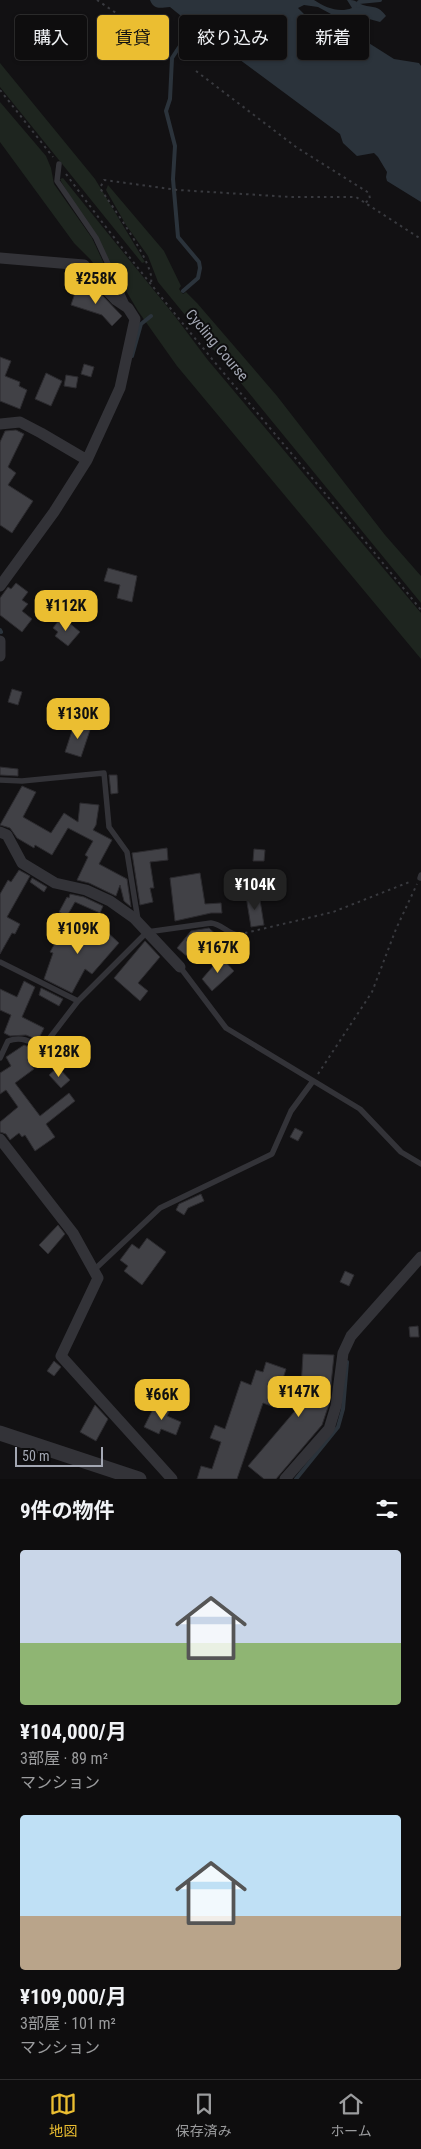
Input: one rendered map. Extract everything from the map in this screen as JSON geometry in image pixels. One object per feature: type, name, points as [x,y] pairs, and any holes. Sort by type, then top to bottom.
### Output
[{"type":"street","points":[[0,258],[84,265],[116,300],[128,308],[135,319],[120,388],[87,460],[54,512],[0,586]]},
{"type":"street","points":[[0,424],[20,422],[87,460]]},
{"type":"street","points":[[0,641],[0,656]]},
{"type":"street","points":[[0,832],[7,835],[22,863],[56,883],[86,890],[110,901],[138,922],[180,966]]},
{"type":"street","points":[[0,1139],[73,1233],[98,1278],[61,1356],[172,1479]]},
{"type":"street","points":[[285,1479],[329,1429],[336,1406],[343,1352],[351,1336],[421,1258]]},
{"type":"street","points":[[0,1433],[139,1479]]},
{"type":"lane","points":[[58,164],[57,181],[96,238],[128,308]]},
{"type":"lane","points":[[0,780],[22,782],[104,773],[109,826],[127,852],[138,922]]},
{"type":"lane","points":[[0,1058],[8,1041],[16,1038],[30,1040],[42,1048],[78,1001],[147,932],[217,923],[233,934],[238,935]]},
{"type":"lane","points":[[0,962],[78,1001]]},
{"type":"lane","points":[[180,966],[226,1028],[332,1090],[360,1109],[402,1152],[421,1164]]},
{"type":"lane","points":[[94,1270],[160,1208],[272,1154],[291,1111],[314,1081]]},
{"type":"path","points":[[97,0],[119,15]]},
{"type":"path","points":[[196,71],[296,146],[369,193],[370,199],[365,204]]},
{"type":"path","name":"Cycling Course","points":[[0,90],[114,239],[421,610]]},
{"type":"path","points":[[151,282],[152,278],[147,262],[100,188],[104,180],[178,190],[291,196],[356,197],[421,238]]},
{"type":"path","points":[[238,935],[333,912],[420,876]]},
{"type":"path","points":[[314,1081],[372,992],[396,929],[420,876]]},
{"type":"shaded area","points":[[150,0],[314,0],[328,7],[342,10],[352,8],[347,0],[350,0],[381,10],[386,16],[380,22],[369,19],[369,15],[331,14],[318,7],[304,5],[298,8],[305,15],[297,15],[297,60],[369,60],[369,43],[394,59],[419,63],[421,66],[421,202],[387,181],[387,172],[374,153],[357,156],[343,143],[340,134],[240,60],[287,60],[287,15],[180,15],[170,7],[155,7]]},
{"type":"shaded area","points":[[0,63],[95,179],[145,262],[142,263],[0,87]]},
{"type":"shaded area","points":[[0,102],[46,156],[51,168],[54,184],[92,238],[120,298],[90,259],[74,243],[0,142]]},
{"type":"shaded area","points":[[63,178],[174,315],[207,359],[421,613],[421,659],[177,366],[138,311],[62,183],[60,179]]},
{"type":"shaded area","points":[[108,185],[164,251],[181,286],[179,289],[183,294],[186,292],[197,303],[277,396],[385,535],[421,576],[421,603],[158,282],[148,256],[126,225],[106,190]]},
{"type":"building","points":[[77,287],[102,295],[122,316],[112,326],[102,315],[71,305]]},
{"type":"building","points":[[0,357],[11,361],[5,376],[20,382],[19,386],[27,390],[20,409],[0,401]]},
{"type":"building","points":[[84,364],[94,367],[91,377],[81,374]]},
{"type":"building","points":[[46,373],[62,381],[51,406],[35,399]]},
{"type":"building","points":[[66,375],[78,377],[76,388],[64,386]]},
{"type":"building","points":[[16,430],[24,434],[8,467],[16,473],[8,485],[33,501],[12,533],[0,525],[0,442],[5,431]]},
{"type":"building","points":[[108,568],[137,576],[132,602],[117,598],[120,585],[104,581]]},
{"type":"building","points":[[16,583],[28,592],[22,600],[28,604],[22,611],[32,619],[22,632],[0,615],[0,598],[8,587],[11,589]]},
{"type":"building","points":[[59,620],[64,625],[67,621],[80,632],[68,646],[55,636],[58,632],[53,628]]},
{"type":"building","points":[[12,689],[22,692],[18,705],[8,702]]},
{"type":"building","points":[[75,722],[91,727],[81,757],[65,752]]},
{"type":"building","points":[[0,767],[18,769],[18,776],[0,775]]},
{"type":"building","points":[[109,775],[117,775],[118,793],[111,794]]},
{"type":"building","points":[[22,786],[36,792],[23,817],[51,833],[64,813],[78,822],[80,803],[99,805],[96,825],[93,830],[112,840],[99,864],[127,879],[131,907],[124,901],[120,885],[116,896],[89,883],[77,880],[88,857],[85,855],[93,841],[68,828],[52,855],[35,845],[34,848],[17,838],[10,828],[0,825]]},
{"type":"building","points":[[167,848],[168,860],[150,862],[154,888],[150,888],[153,902],[140,905],[132,853]]},
{"type":"building","points":[[254,849],[265,850],[264,861],[253,861]]},
{"type":"building","points":[[19,870],[30,876],[7,917],[20,924],[15,934],[12,933],[0,954],[0,894],[8,880],[11,882]]},
{"type":"building","points":[[200,873],[205,904],[221,903],[222,913],[211,913],[175,921],[170,878]]},
{"type":"building","points":[[261,873],[272,873],[272,890],[260,893]]},
{"type":"building","points":[[32,878],[47,887],[44,892],[30,882]]},
{"type":"building","points":[[70,894],[84,897],[103,906],[100,913],[75,902],[67,916],[59,912]]},
{"type":"building","points":[[259,894],[264,925],[251,927],[246,896]]},
{"type":"building","points":[[98,918],[107,921],[104,929],[119,943],[92,974],[85,969],[72,993],[44,979],[53,953],[50,952],[66,924],[91,938]]},
{"type":"building","points":[[209,928],[220,938],[208,952],[200,945],[189,958],[177,948],[191,931]]},
{"type":"building","points":[[145,941],[160,957],[138,983],[148,991],[140,1001],[114,978]]},
{"type":"building","points":[[221,957],[234,971],[212,991],[202,979]]},
{"type":"building","points":[[24,981],[35,987],[22,1017],[44,1028],[38,1040],[26,1035],[10,1036],[4,1033],[11,1015],[0,1010],[0,989],[17,997]]},
{"type":"building","points":[[41,988],[63,999],[59,1006],[39,995]]},
{"type":"building","points":[[24,1045],[33,1049],[39,1059],[31,1065],[34,1069],[15,1083],[40,1116],[69,1093],[75,1101],[46,1124],[55,1137],[35,1151],[25,1135],[22,1137],[19,1133],[10,1140],[6,1134],[0,1132],[0,1122],[18,1107],[6,1090],[0,1094],[0,1073],[11,1066],[6,1057]]},
{"type":"building","points":[[58,1067],[70,1080],[61,1088],[49,1075]]},
{"type":"building","points":[[295,1128],[303,1132],[298,1141],[290,1137]]},
{"type":"building","points":[[201,1194],[204,1201],[188,1208],[184,1215],[176,1210],[179,1204]]},
{"type":"building","points":[[58,1225],[65,1234],[48,1254],[39,1245]]},
{"type":"building","points":[[147,1238],[166,1252],[142,1285],[124,1271],[128,1266],[120,1260],[132,1244],[139,1249]]},
{"type":"building","points":[[345,1271],[354,1275],[349,1286],[340,1282]]},
{"type":"building","points":[[418,1326],[419,1337],[410,1337],[409,1327]]},
{"type":"building","points":[[303,1354],[334,1355],[329,1404],[322,1425],[276,1479],[264,1479],[248,1466],[300,1405]]},
{"type":"building","points":[[54,1361],[61,1367],[54,1376],[47,1371]]},
{"type":"building","points":[[266,1362],[286,1369],[274,1407],[263,1403],[237,1479],[197,1479],[201,1466],[212,1469],[221,1442],[210,1438],[215,1425],[225,1429],[241,1381],[251,1385],[256,1370],[263,1372]]},
{"type":"building","points":[[156,1403],[170,1410],[167,1416],[181,1422],[176,1435],[161,1429],[159,1434],[144,1427]]},
{"type":"building","points":[[95,1405],[108,1419],[96,1441],[80,1432]]},
{"type":"waterway","points":[[358,6],[359,2],[380,0]]},
{"type":"waterway","points":[[179,47],[172,58],[170,99],[166,111],[175,146],[173,179],[178,237],[199,262],[200,268],[198,278],[183,291]]},
{"type":"waterway","points":[[132,356],[141,324],[151,316]]},
{"type":"waterway","points":[[296,1479],[338,1427],[343,1409],[347,1362]]}]
